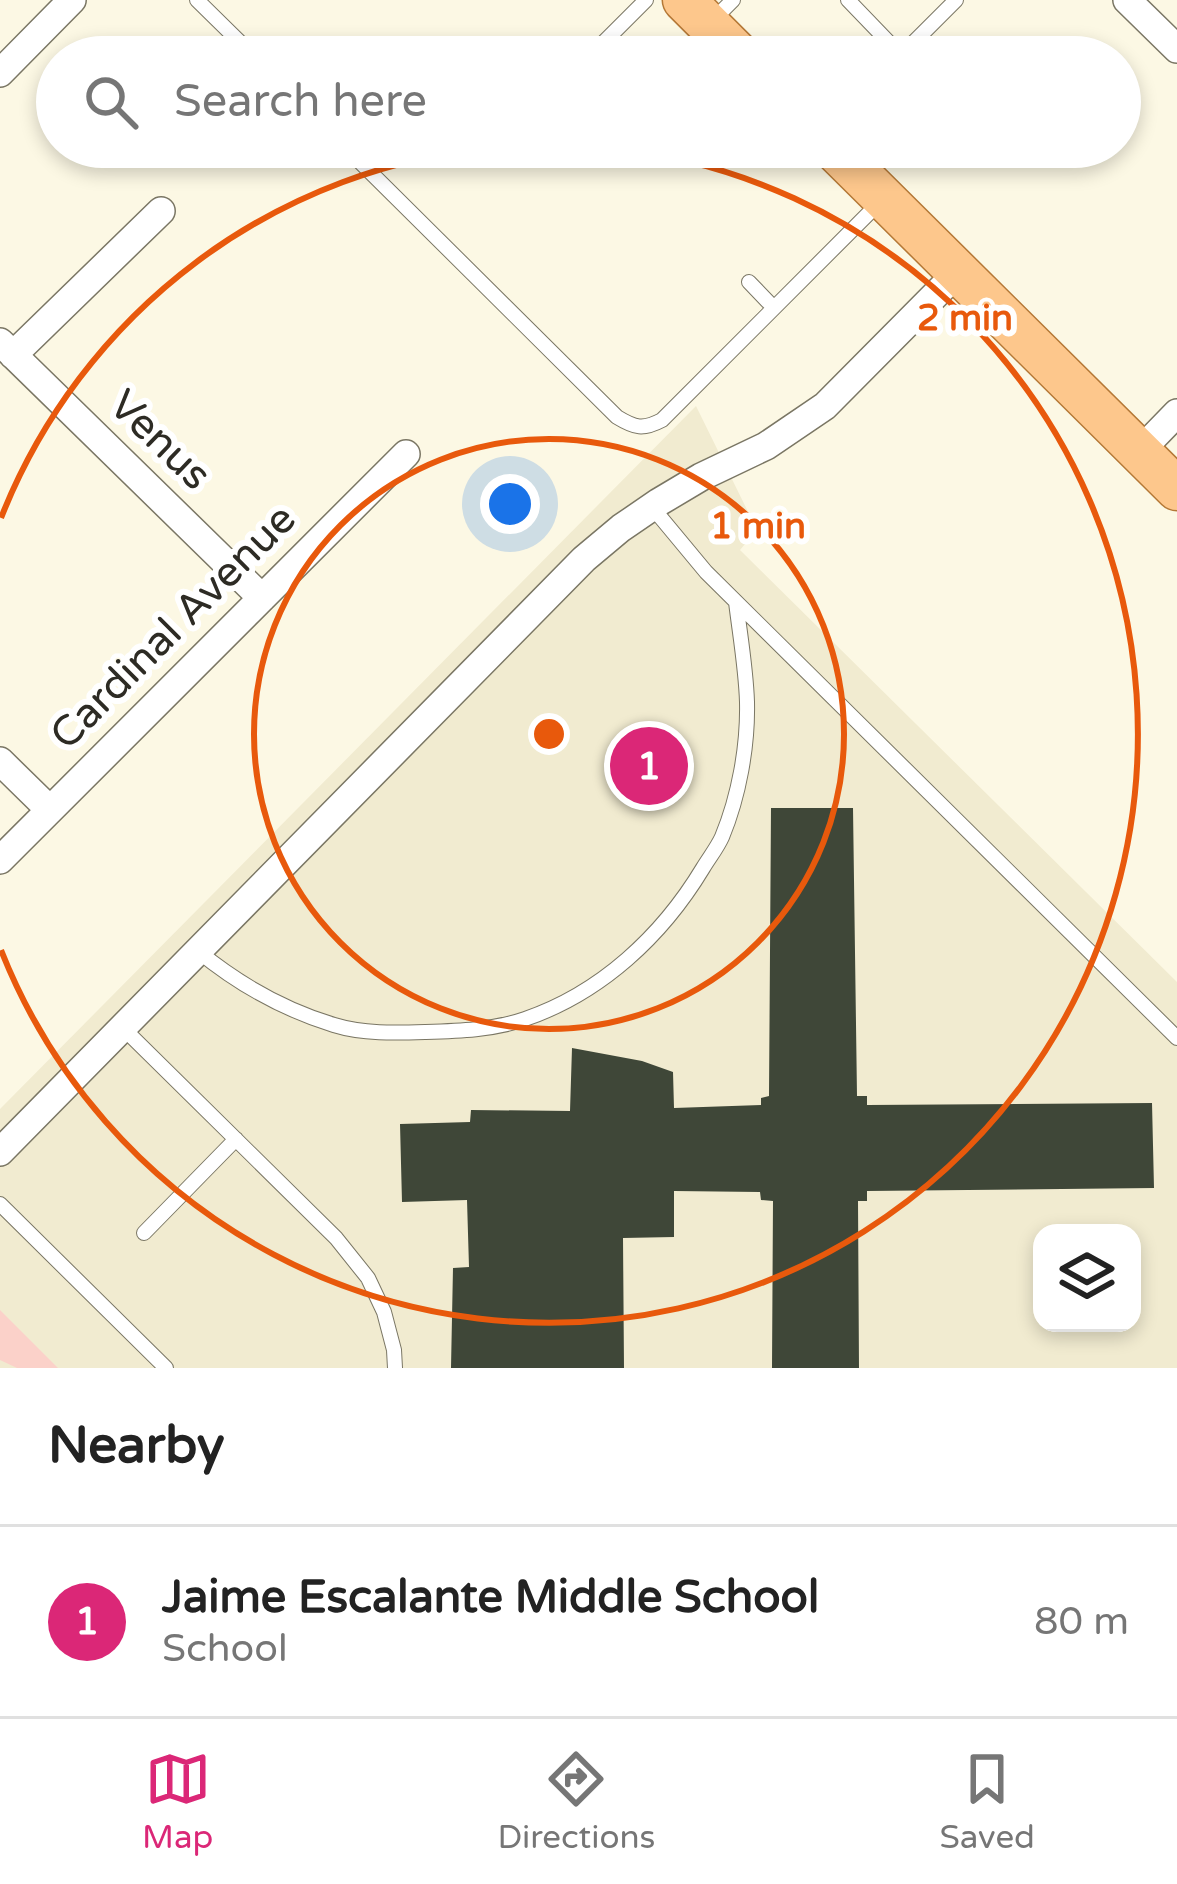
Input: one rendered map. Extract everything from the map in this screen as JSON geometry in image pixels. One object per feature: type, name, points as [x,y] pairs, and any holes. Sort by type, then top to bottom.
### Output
[{"type":"main road","points":[[708,8],[727,36]]},
{"type":"main road","points":[[861,168],[884,198],[1177,489]]},
{"type":"street","points":[[36,36],[72,0]]},
{"type":"street","points":[[1133,2],[1177,49]]},
{"type":"street","points":[[0,73],[36,36]]},
{"type":"street","points":[[7,348],[161,211]]},
{"type":"street","points":[[0,1152],[584,559],[652,507],[766,446],[825,406],[958,272]]},
{"type":"street","name":"Venus","points":[[7,348],[262,598]]},
{"type":"street","points":[[1139,452],[1177,413]]},
{"type":"street","name":"Cardinal Avenue","points":[[0,860],[406,454]]},
{"type":"street","points":[[0,761],[50,810]]},
{"type":"lane","points":[[197,0],[234,36]]},
{"type":"lane","points":[[610,36],[646,0]]},
{"type":"lane","points":[[848,0],[881,36]]},
{"type":"lane","points":[[920,36],[956,0]]},
{"type":"lane","points":[[367,168],[617,417],[635,428],[662,420],[884,198]]},
{"type":"lane","points":[[749,282],[774,308]]},
{"type":"lane","points":[[652,507],[736,602],[1177,1038]]},
{"type":"lane","points":[[197,952],[275,1001],[337,1026],[389,1033],[463,1031],[524,1019],[616,970],[657,933],[721,839],[740,779],[747,705],[736,602]]},
{"type":"lane","points":[[122,1028],[336,1238],[368,1278],[384,1312],[394,1368]]},
{"type":"lane","points":[[144,1233],[236,1139]]},
{"type":"lane","points":[[0,1204],[166,1368]]},
{"type":"shaded area","points":[[696,406],[757,530],[740,550],[1177,982],[1177,1368],[0,1368],[0,1109]]},
{"type":"shaded area","points":[[0,1310],[58,1368],[17,1368],[0,1360]]},
{"type":"building","points":[[771,808],[853,808],[857,1096],[867,1096],[867,1105],[1152,1103],[1154,1188],[867,1191],[867,1201],[858,1201],[859,1368],[772,1368],[773,1201],[761,1200],[760,1192],[674,1191],[674,1237],[623,1238],[624,1368],[451,1368],[453,1268],[469,1267],[467,1200],[402,1202],[400,1124],[470,1122],[471,1110],[570,1111],[572,1048],[673,1072],[674,1108],[761,1105],[761,1098],[769,1096]]},
{"type":"place","name":"Jaime Escalante Middle School","points":[[649,766]]}]
